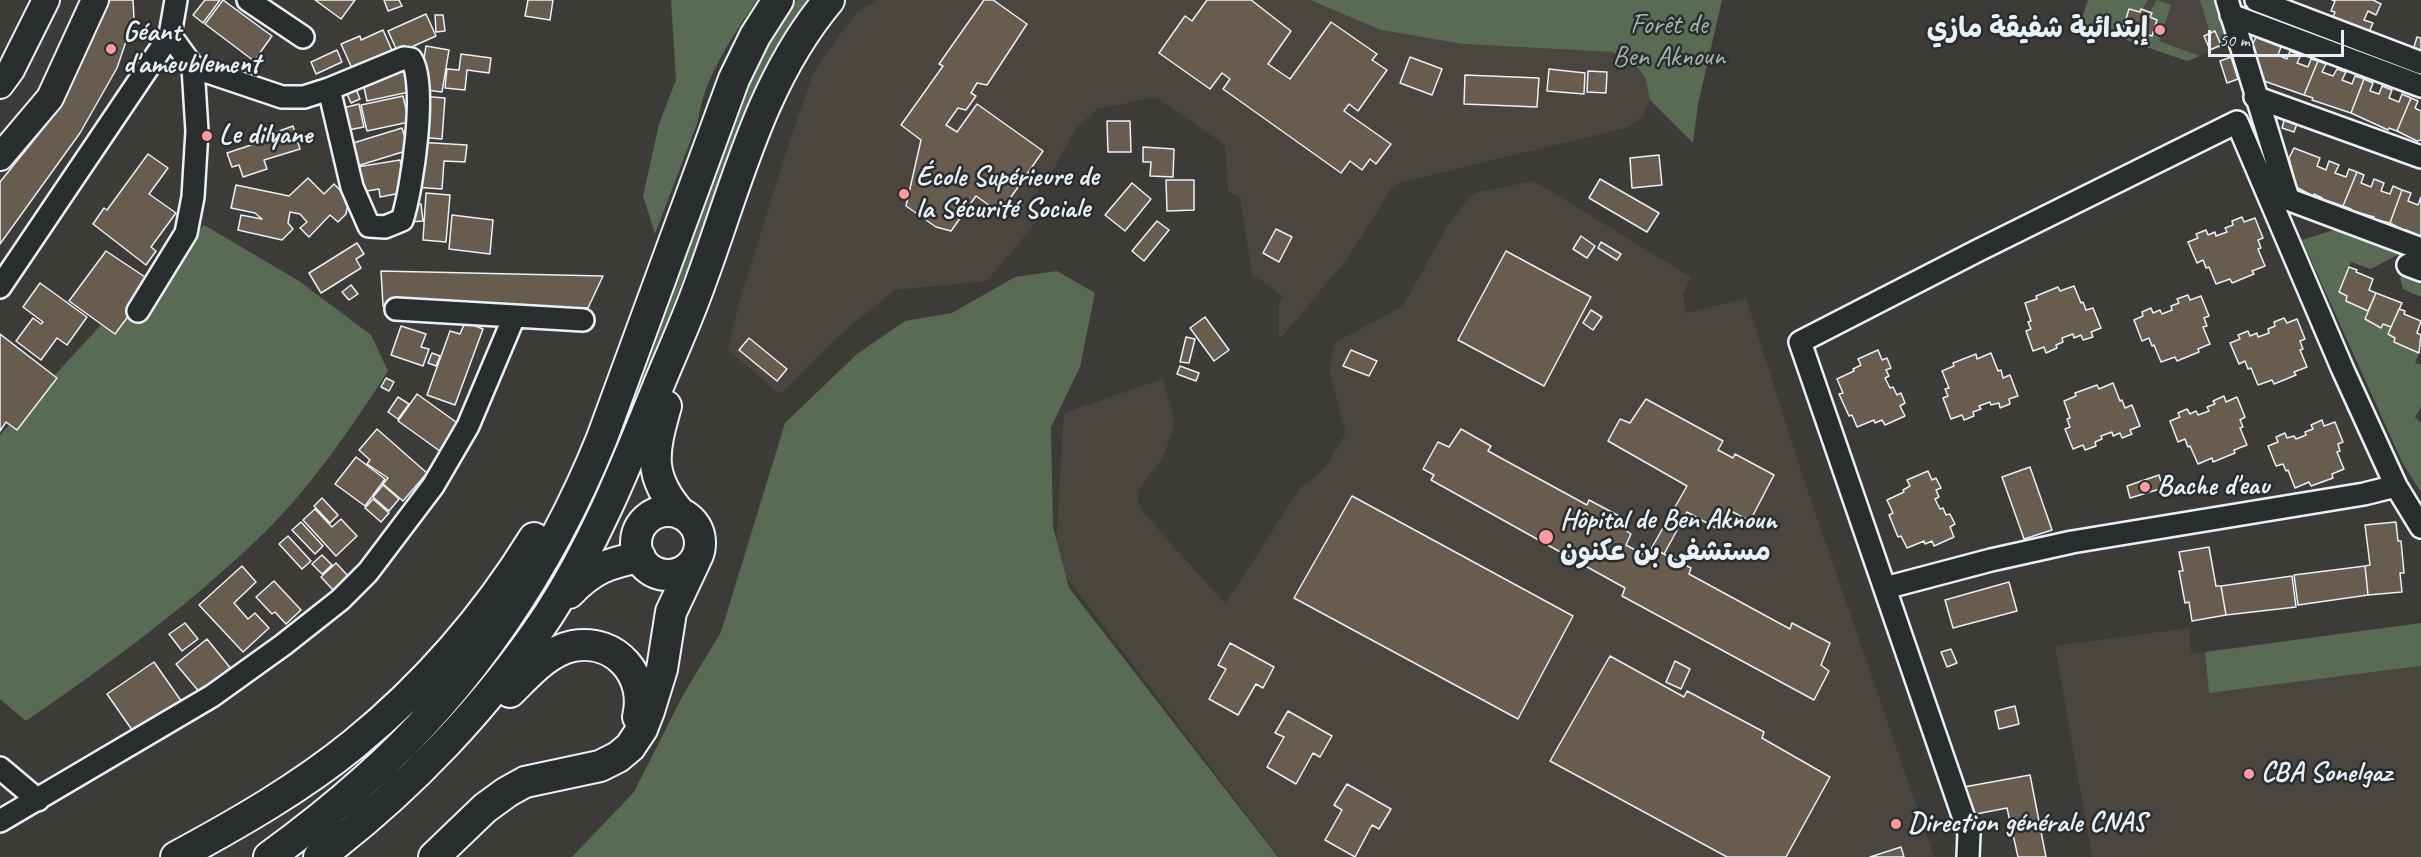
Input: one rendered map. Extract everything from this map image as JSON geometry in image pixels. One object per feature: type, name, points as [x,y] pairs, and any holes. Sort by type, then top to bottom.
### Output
[{"type":"highway","points":[[269,857],[366,780],[438,707],[465,675],[528,585],[586,478],[734,79],[755,36],[778,0]]},
{"type":"highway","points":[[434,857],[485,808],[525,782],[600,766],[618,757],[630,747],[642,729],[662,669],[671,612],[695,561],[700,539],[690,520],[681,514],[661,488],[657,478],[656,454],[661,424],[701,282],[752,132],[796,44],[829,0]]},
{"type":"highway","points":[[415,774],[479,706],[514,663],[550,612],[601,522],[701,282]]},
{"type":"highway","points":[[176,857],[240,820],[344,752],[403,701],[443,659],[495,595],[531,541],[560,492],[632,352]]},
{"type":"highway","points":[[656,683],[653,667],[659,605],[657,590],[644,562],[637,538],[645,521],[662,512],[681,514]]},
{"type":"highway","points":[[550,612],[582,580],[602,566],[644,562],[657,573],[668,575],[678,573],[695,561]]},
{"type":"highway","points":[[329,852],[415,774],[474,728],[535,667],[572,646],[593,645],[612,651],[635,675],[641,707],[632,736],[618,757]]},
{"type":"highway","points":[[250,857],[320,817]]},
{"type":"main road","points":[[0,85],[11,70],[46,0]]},
{"type":"main road","points":[[0,157],[50,98],[95,0]]},
{"type":"street","points":[[0,287],[170,35],[176,0]]},
{"type":"street","points":[[248,0],[303,37]]},
{"type":"street","points":[[2256,0],[2421,63]]},
{"type":"street","points":[[2229,7],[2421,86]]},
{"type":"street","points":[[2229,7],[2255,97],[2290,200],[2395,240],[2417,262]]},
{"type":"street","points":[[138,311],[186,233],[193,197],[197,130],[193,67],[170,35]]},
{"type":"street","points":[[193,67],[282,97],[304,97],[404,58],[411,59],[416,66],[418,98],[414,167],[409,201],[402,220],[385,227],[369,226],[352,187],[329,89]]},
{"type":"street","points":[[2255,97],[2421,157]]},
{"type":"street","points":[[1968,857],[1969,833],[1800,342],[2237,122],[2310,296],[2396,486],[2421,527]]},
{"type":"street","points":[[396,309],[583,320]]},
{"type":"street","points":[[0,821],[212,696],[278,639],[340,600],[368,572],[434,486],[468,426],[514,317]]},
{"type":"street","points":[[1886,588],[1991,560],[2072,542],[2364,494],[2396,486]]},
{"type":"street","points":[[0,768],[38,800]]},
{"type":"shaded area","name":"École Supérieure de la Sécurité Sociale","points":[[877,0],[1310,0],[1382,30],[1463,44],[1612,52],[1628,59],[1645,77],[1650,100],[1643,117],[1626,128],[1398,183],[1391,189],[1347,259],[1279,340],[1279,303],[1283,296],[1252,274],[1240,197],[1228,191],[1225,145],[1156,97],[1097,109],[1076,128],[1051,174],[1024,208],[1037,221],[987,281],[895,290],[843,332],[780,394],[728,350],[739,303],[812,77],[822,59],[857,12]]},
{"type":"shaded area","name":"إبتدائية شفيقة مازي","points":[[2088,0],[2212,0],[2227,45],[2187,61],[2080,24]]},
{"type":"shaded area","name":"Hôpital de Ben Aknoun مستشفى بن عكنون","points":[[1534,181],[1691,277],[1683,294],[1686,313],[1746,298],[1803,477],[1934,857],[1279,857],[1055,562],[1064,413],[1163,379],[1174,421],[1173,430],[1163,457],[1138,491],[1138,500],[1143,512],[1225,604],[1301,487],[1316,477],[1329,462],[1346,432],[1329,370],[1336,342],[1403,306],[1451,220],[1470,197],[1478,192]]},
{"type":"shaded area","name":"CBA Sonelgaz","points":[[2189,628],[2191,653],[2205,652],[2209,693],[2421,666],[2421,857],[2092,857],[2055,646]]},
{"type":"green space","points":[[671,0],[757,0],[729,43],[706,89],[698,121],[655,234],[643,196],[659,124],[676,80]]},
{"type":"green space","points":[[797,0],[811,0],[775,48],[762,73],[626,429],[582,528],[546,589],[484,679],[390,779],[296,857],[284,857],[494,654],[749,80],[764,51]]},
{"type":"green space","name":"Forêt de Ben Aknoun","points":[[1310,0],[1722,0],[1698,104],[1693,143],[1650,100],[1645,77],[1636,66],[1628,59],[1612,52],[1463,44],[1381,30]]},
{"type":"green space","points":[[2088,0],[2148,0],[2140,12],[2129,9],[2121,35],[2142,42],[2145,34],[2152,36],[2157,21],[2150,17],[2157,0],[2171,5],[2159,41],[2200,56],[2187,61],[2080,24]]},
{"type":"green space","points":[[2200,0],[2220,0],[2229,40],[2227,45],[2216,49],[2215,47],[2221,44],[2216,31],[2210,33]]},
{"type":"green space","points":[[204,225],[299,281],[371,335],[388,371],[314,476],[263,534],[207,585],[149,632],[26,721],[0,699],[0,435],[110,315]]},
{"type":"green space","points":[[2337,229],[2401,253],[2371,269],[2351,262],[2339,292],[2347,296],[2346,301],[2368,311],[2365,319],[2373,322],[2372,325],[2381,328],[2383,324],[2391,327],[2388,334],[2419,353],[2415,363],[2421,365],[2421,407],[2415,417],[2421,423],[2421,492],[2403,464],[2302,240]]},
{"type":"green space","points":[[1057,271],[1095,293],[1080,367],[1051,427],[1053,527],[1069,588],[1278,857],[572,857],[634,792],[683,695],[721,632],[785,423],[857,354],[905,321],[952,313],[1015,277]]},
{"type":"green space","points":[[2403,275],[2421,283],[2421,297],[2403,289],[2400,278]]},
{"type":"green space","points":[[2421,623],[2421,666],[2209,693],[2205,652]]},
{"type":"building","points":[[110,0],[133,0],[134,18],[117,68],[80,133],[0,244],[0,182],[59,109]]},
{"type":"building","points":[[205,0],[220,0],[203,23],[193,15]]},
{"type":"building","points":[[223,0],[272,36],[254,61],[205,24]]},
{"type":"building","points":[[315,0],[355,0],[341,19]]},
{"type":"building","points":[[384,0],[399,0],[402,6],[388,11]]},
{"type":"building","points":[[528,0],[553,0],[550,20],[525,16]]},
{"type":"building","points":[[984,0],[993,0],[1027,24],[987,85],[977,83],[971,93],[976,96],[966,110],[958,108],[946,125],[957,132],[977,104],[1043,151],[1000,213],[976,196],[951,231],[936,227],[906,206],[921,140],[901,125],[943,66],[939,64]]},
{"type":"building","points":[[1207,0],[1251,0],[1291,31],[1268,64],[1290,79],[1331,22],[1377,54],[1372,60],[1387,70],[1358,111],[1349,104],[1344,111],[1391,144],[1376,164],[1370,159],[1362,170],[1350,161],[1341,173],[1223,89],[1230,79],[1222,73],[1210,89],[1159,53],[1185,16],[1192,21]]},
{"type":"building","points":[[2332,0],[2373,0],[2381,4],[2376,15],[2368,11],[2364,20],[2373,23],[2369,32],[2333,17],[2335,12],[2331,11],[2335,1]]},
{"type":"building","points":[[2129,9],[2140,12],[2141,9],[2152,13],[2150,17],[2157,20],[2152,36],[2145,34],[2142,42],[2121,35]]},
{"type":"building","points":[[426,14],[436,36],[398,53],[388,31]]},
{"type":"building","points":[[435,15],[443,15],[445,31],[436,32]]},
{"type":"building","points":[[383,30],[394,55],[354,73],[341,44],[360,36],[361,40]]},
{"type":"building","points":[[2215,31],[2221,45],[2210,50],[2204,36]]},
{"type":"building","points":[[2256,37],[2281,47],[2278,55],[2287,59],[2290,51],[2301,55],[2297,63],[2308,67],[2311,59],[2318,61],[2304,95],[2261,80],[2251,48]]},
{"type":"building","points":[[2417,37],[2421,38],[2421,52],[2414,47]]},
{"type":"building","points":[[426,46],[449,50],[442,92],[419,89]]},
{"type":"building","points":[[337,50],[342,62],[316,74],[311,62]]},
{"type":"building","points":[[461,54],[491,58],[489,73],[467,70],[465,90],[445,88],[447,69],[459,70]]},
{"type":"building","points":[[1410,57],[1442,69],[1432,95],[1400,83]]},
{"type":"building","points":[[2231,57],[2238,79],[2227,83],[2220,61]]},
{"type":"building","points":[[2318,61],[2326,64],[2322,72],[2333,76],[2337,69],[2346,72],[2342,80],[2352,84],[2355,76],[2364,79],[2351,113],[2312,100],[2313,98],[2304,95]]},
{"type":"building","points":[[404,69],[409,92],[367,101],[362,78]]},
{"type":"building","points":[[1549,69],[1585,73],[1584,94],[1547,91]]},
{"type":"building","points":[[1588,71],[1607,72],[1606,93],[1587,92]]},
{"type":"building","points":[[1465,75],[1539,78],[1537,107],[1464,104]]},
{"type":"building","points":[[2364,79],[2373,83],[2370,91],[2379,94],[2382,86],[2392,90],[2389,98],[2399,102],[2402,94],[2411,98],[2397,131],[2389,128],[2388,130],[2351,113]]},
{"type":"building","points":[[353,81],[360,99],[351,103],[343,85]]},
{"type":"building","points":[[403,96],[409,122],[367,131],[361,105]]},
{"type":"building","points":[[420,96],[445,98],[442,139],[418,137]]},
{"type":"building","points":[[2411,98],[2418,101],[2415,108],[2421,111],[2421,140],[2417,141],[2397,131]]},
{"type":"building","points":[[359,104],[364,127],[348,130],[343,108]]},
{"type":"building","points":[[2286,113],[2299,118],[2294,132],[2282,128]]},
{"type":"building","points":[[1107,121],[1130,121],[1131,152],[1108,152]]},
{"type":"building","points":[[271,126],[274,133],[293,126],[300,149],[264,160],[267,169],[243,177],[239,165],[232,167],[227,153],[260,142],[256,131]]},
{"type":"building","points":[[402,128],[409,150],[357,166],[350,144]]},
{"type":"building","points":[[417,142],[467,145],[465,162],[444,161],[442,189],[414,187]]},
{"type":"building","points":[[1143,147],[1174,149],[1173,177],[1150,176],[1151,162],[1143,162]]},
{"type":"building","points":[[2294,148],[2320,158],[2317,166],[2326,170],[2329,161],[2339,165],[2335,173],[2346,177],[2349,169],[2357,172],[2343,206],[2314,194],[2313,196],[2296,187],[2289,158]]},
{"type":"building","points":[[148,154],[168,168],[149,194],[176,213],[151,247],[156,251],[146,265],[93,224],[104,208],[107,210]]},
{"type":"building","points":[[1659,155],[1662,185],[1632,188],[1630,158]]},
{"type":"building","points":[[400,160],[406,192],[380,197],[379,189],[361,192],[357,167]]},
{"type":"building","points":[[2357,172],[2364,175],[2361,183],[2371,187],[2374,179],[2384,183],[2381,191],[2390,194],[2393,186],[2402,190],[2390,223],[2373,219],[2374,217],[2343,206]]},
{"type":"building","points":[[308,178],[324,194],[334,184],[349,199],[346,214],[338,222],[330,215],[309,237],[300,228],[307,222],[300,214],[290,212],[288,223],[293,229],[282,240],[238,230],[241,215],[262,219],[255,213],[231,208],[236,185],[289,196]]},
{"type":"building","points":[[1600,179],[1659,213],[1647,232],[1589,198]]},
{"type":"building","points":[[1166,180],[1194,180],[1194,210],[1167,211]]},
{"type":"building","points":[[1132,183],[1151,199],[1125,231],[1105,215]]},
{"type":"building","points":[[2402,190],[2411,193],[2408,201],[2418,205],[2421,197],[2421,236],[2390,223]]},
{"type":"building","points":[[426,193],[450,195],[446,242],[423,240]]},
{"type":"building","points":[[421,204],[423,221],[410,222],[408,205]]},
{"type":"building","points":[[452,215],[493,220],[490,254],[449,249]]},
{"type":"building","points":[[2242,217],[2244,222],[2255,218],[2263,238],[2258,240],[2261,248],[2258,249],[2265,266],[2252,271],[2254,274],[2232,283],[2230,279],[2216,284],[2209,267],[2206,268],[2203,260],[2197,263],[2188,242],[2198,238],[2196,234],[2206,230],[2208,235],[2215,232],[2216,236],[2227,232],[2225,228],[2233,225],[2232,221]]},
{"type":"building","points":[[1157,221],[1169,230],[1144,261],[1132,251]]},
{"type":"building","points":[[1276,229],[1292,237],[1279,262],[1263,253]]},
{"type":"building","points":[[1581,236],[1595,246],[1587,258],[1573,249]]},
{"type":"building","points":[[1601,242],[1621,254],[1617,260],[1598,248]]},
{"type":"building","points":[[357,243],[364,254],[356,259],[361,268],[321,293],[309,273]]},
{"type":"building","points":[[106,251],[148,279],[141,299],[115,334],[69,301]]},
{"type":"building","points":[[1506,251],[1591,297],[1544,386],[1458,340]]},
{"type":"building","points":[[2349,267],[2373,279],[2369,290],[2376,293],[2368,311],[2346,301],[2347,296],[2339,292]]},
{"type":"building","points":[[381,271],[603,276],[588,308],[383,306]]},
{"type":"building","points":[[40,283],[87,317],[67,345],[57,338],[41,360],[16,341],[33,318],[41,324],[43,322],[23,307]]},
{"type":"building","points":[[351,285],[358,294],[349,300],[342,292]]},
{"type":"building","points":[[2074,286],[2086,310],[2093,308],[2101,328],[2091,332],[2093,337],[2083,340],[2081,335],[2074,338],[2073,334],[2062,338],[2063,342],[2056,345],[2057,348],[2046,353],[2044,347],[2033,351],[2026,331],[2031,329],[2028,322],[2031,321],[2025,303],[2058,287],[2060,291]]},
{"type":"building","points":[[2376,293],[2402,303],[2391,327],[2383,324],[2381,328],[2365,319]]},
{"type":"building","points":[[2188,295],[2190,300],[2201,296],[2209,316],[2204,318],[2207,326],[2203,327],[2210,344],[2198,349],[2199,352],[2177,361],[2175,357],[2161,362],[2149,338],[2142,341],[2134,320],[2143,316],[2142,312],[2151,308],[2153,313],[2160,310],[2162,314],[2172,310],[2171,306],[2179,303],[2177,299]]},
{"type":"building","points":[[2399,309],[2405,311],[2404,314],[2421,321],[2417,333],[2421,335],[2419,353],[2394,342],[2395,338],[2388,334]]},
{"type":"building","points":[[1591,310],[1602,317],[1593,330],[1583,323]]},
{"type":"building","points":[[1205,317],[1229,350],[1214,361],[1190,328]]},
{"type":"building","points":[[2284,318],[2287,323],[2297,319],[2305,339],[2300,341],[2303,349],[2300,350],[2307,367],[2294,372],[2296,375],[2274,384],[2272,380],[2258,385],[2251,368],[2248,369],[2245,361],[2239,364],[2230,343],[2240,339],[2238,335],[2248,331],[2250,336],[2257,333],[2258,337],[2269,333],[2268,329],[2275,326],[2274,322]]},
{"type":"building","points":[[465,322],[483,329],[455,405],[427,395],[450,331],[460,334]]},
{"type":"building","points":[[401,326],[426,334],[421,347],[429,349],[423,366],[391,355]]},
{"type":"building","points":[[0,334],[57,378],[17,430],[6,422],[0,431]]},
{"type":"building","points":[[1186,337],[1195,339],[1189,363],[1180,362]]},
{"type":"building","points":[[749,338],[787,369],[777,381],[739,350]]},
{"type":"building","points":[[1351,350],[1377,361],[1369,376],[1343,366]]},
{"type":"building","points":[[1878,350],[1882,360],[1887,358],[1891,368],[1886,370],[1889,376],[1885,378],[1897,395],[1901,393],[1905,403],[1900,406],[1905,416],[1885,425],[1882,420],[1875,423],[1874,420],[1857,427],[1839,394],[1843,393],[1837,379],[1861,365],[1858,359]]},
{"type":"building","points":[[432,353],[440,356],[436,366],[428,363]]},
{"type":"building","points":[[1991,353],[2003,378],[2010,375],[2018,396],[2009,399],[2010,404],[2000,408],[1999,403],[1991,405],[1990,402],[1979,406],[1981,409],[1973,412],[1974,416],[1964,420],[1962,415],[1951,419],[1943,398],[1948,396],[1945,389],[1949,388],[1942,371],[1954,366],[1953,363],[1976,354],[1977,359]]},
{"type":"building","points":[[1180,366],[1199,373],[1196,381],[1177,374]]},
{"type":"building","points":[[386,378],[394,382],[389,391],[381,387]]},
{"type":"building","points":[[2113,383],[2125,408],[2132,405],[2140,426],[2130,430],[2132,434],[2122,438],[2120,433],[2113,436],[2112,432],[2101,436],[2102,439],[2095,442],[2096,446],[2085,450],[2083,445],[2073,449],[2065,429],[2070,427],[2067,419],[2070,418],[2064,401],[2076,396],[2075,393],[2097,385],[2099,389]]},
{"type":"building","points":[[417,394],[463,427],[444,454],[398,421]]},
{"type":"building","points":[[2224,396],[2226,402],[2237,397],[2245,417],[2240,420],[2243,427],[2240,428],[2247,445],[2213,462],[2212,458],[2198,464],[2185,439],[2178,442],[2170,421],[2180,417],[2178,413],[2187,409],[2190,414],[2196,411],[2198,415],[2209,411],[2207,407],[2215,404],[2213,401]]},
{"type":"building","points":[[398,397],[409,404],[398,419],[388,412]]},
{"type":"building","points":[[1646,399],[1723,441],[1718,450],[1733,458],[1735,454],[1774,475],[1750,521],[1727,509],[1716,528],[1687,512],[1664,554],[1658,551],[1654,560],[1647,556],[1687,486],[1608,441],[1620,419],[1630,423]]},
{"type":"building","points":[[2322,420],[2324,426],[2335,422],[2343,442],[2338,444],[2340,451],[2337,452],[2344,469],[2332,474],[2333,478],[2311,486],[2309,482],[2295,488],[2283,464],[2276,466],[2268,446],[2278,442],[2276,437],[2285,433],[2287,438],[2294,436],[2296,439],[2306,435],[2305,432],[2313,429],[2311,425]]},
{"type":"building","points":[[377,429],[427,473],[403,501],[383,484],[388,478],[367,464],[370,460],[359,450]]},
{"type":"building","points":[[1461,429],[1491,446],[1488,451],[1587,505],[1589,500],[1623,518],[1619,526],[1631,534],[1626,545],[1654,560],[1658,551],[1691,568],[1689,574],[1790,629],[1792,623],[1830,643],[1821,665],[1829,671],[1814,700],[1622,596],[1625,588],[1431,480],[1434,475],[1423,469],[1438,442],[1449,447]]},
{"type":"building","points":[[356,457],[385,479],[365,506],[335,484]]},
{"type":"building","points":[[2030,467],[2052,530],[2024,539],[2002,477]]},
{"type":"building","points":[[1928,471],[1932,480],[1936,478],[1941,488],[1936,490],[1939,497],[1935,499],[1946,515],[1950,514],[1955,524],[1950,527],[1954,537],[1934,546],[1932,541],[1925,544],[1924,541],[1907,548],[1901,536],[1898,537],[1889,515],[1893,513],[1887,500],[1904,492],[1903,490],[1910,486],[1907,480]]},
{"type":"building","name":"Bache d'eau","points":[[2159,475],[2163,488],[2130,498],[2127,486]]},
{"type":"building","points":[[383,485],[399,499],[389,511],[373,497]]},
{"type":"building","points":[[1352,496],[1573,616],[1518,719],[1294,598]]},
{"type":"building","points":[[322,498],[338,515],[330,523],[314,506]]},
{"type":"building","points":[[373,499],[389,513],[381,522],[365,508]]},
{"type":"building","points":[[315,509],[332,527],[341,519],[357,536],[336,556],[303,520]]},
{"type":"building","points":[[301,522],[323,546],[315,554],[292,530]]},
{"type":"building","points":[[2396,522],[2398,541],[2401,541],[2404,573],[2400,573],[2402,592],[2368,595],[2365,566],[2370,565],[2365,525]]},
{"type":"building","points":[[288,536],[311,561],[302,569],[279,544]]},
{"type":"building","points":[[2209,547],[2216,586],[2221,586],[2226,615],[2192,621],[2189,602],[2185,603],[2179,571],[2183,571],[2179,552]]},
{"type":"building","points":[[322,555],[332,565],[322,574],[312,564]]},
{"type":"building","points":[[336,563],[350,578],[335,592],[321,577]]},
{"type":"building","points":[[242,566],[256,582],[234,603],[248,619],[255,613],[269,628],[243,652],[199,605]]},
{"type":"building","points":[[2365,566],[2368,595],[2298,605],[2294,575]]},
{"type":"building","points":[[2292,576],[2296,607],[2226,615],[2221,586]]},
{"type":"building","points":[[274,581],[301,610],[286,624],[275,612],[272,614],[256,597]]},
{"type":"building","points":[[2009,582],[2017,611],[1953,628],[1945,600]]},
{"type":"building","points":[[185,623],[198,639],[182,651],[169,634]]},
{"type":"building","points":[[207,639],[232,670],[201,694],[176,664]]},
{"type":"building","points":[[1230,643],[1274,667],[1263,688],[1256,684],[1238,715],[1209,699],[1226,669],[1218,665]]},
{"type":"building","points":[[1951,649],[1957,663],[1947,667],[1941,652]]},
{"type":"building","points":[[1610,656],[1684,697],[1687,691],[1764,732],[1762,738],[1830,777],[1786,857],[1727,857],[1550,761]]},
{"type":"building","points":[[1675,661],[1690,669],[1681,689],[1666,682]]},
{"type":"building","points":[[154,662],[184,705],[137,737],[107,694]]},
{"type":"building","points":[[2015,706],[2019,724],[1999,729],[1995,711]]},
{"type":"building","points":[[1288,711],[1332,736],[1320,757],[1313,753],[1296,784],[1267,767],[1284,737],[1275,733]]},
{"type":"building","points":[[2030,775],[2046,857],[2018,857],[2007,808],[1971,815],[1964,787]]},
{"type":"building","points":[[1347,784],[1391,809],[1379,829],[1372,825],[1355,857],[1325,840],[1342,810],[1334,805]]},
{"type":"building","points":[[1901,847],[1904,857],[1870,857]]},
{"type":"place","name":"إبتدائية شفيقة مازي","points":[[2160,30]]},
{"type":"place","name":"Géant d'ameublement","points":[[111,49]]},
{"type":"place","name":"Le dilyane","points":[[207,136]]},
{"type":"place","name":"École Supérieure de la Sécurité Sociale","points":[[904,194]]},
{"type":"place","name":"Bache d'eau","points":[[2145,487]]},
{"type":"place","name":"Hôpital de Ben Aknoun مستشفى بن عكنون","points":[[1546,537]]},
{"type":"place","name":"CBA Sonelgaz","points":[[2249,774]]},
{"type":"place","name":"Direction générale CNAS","points":[[1896,824]]}]
